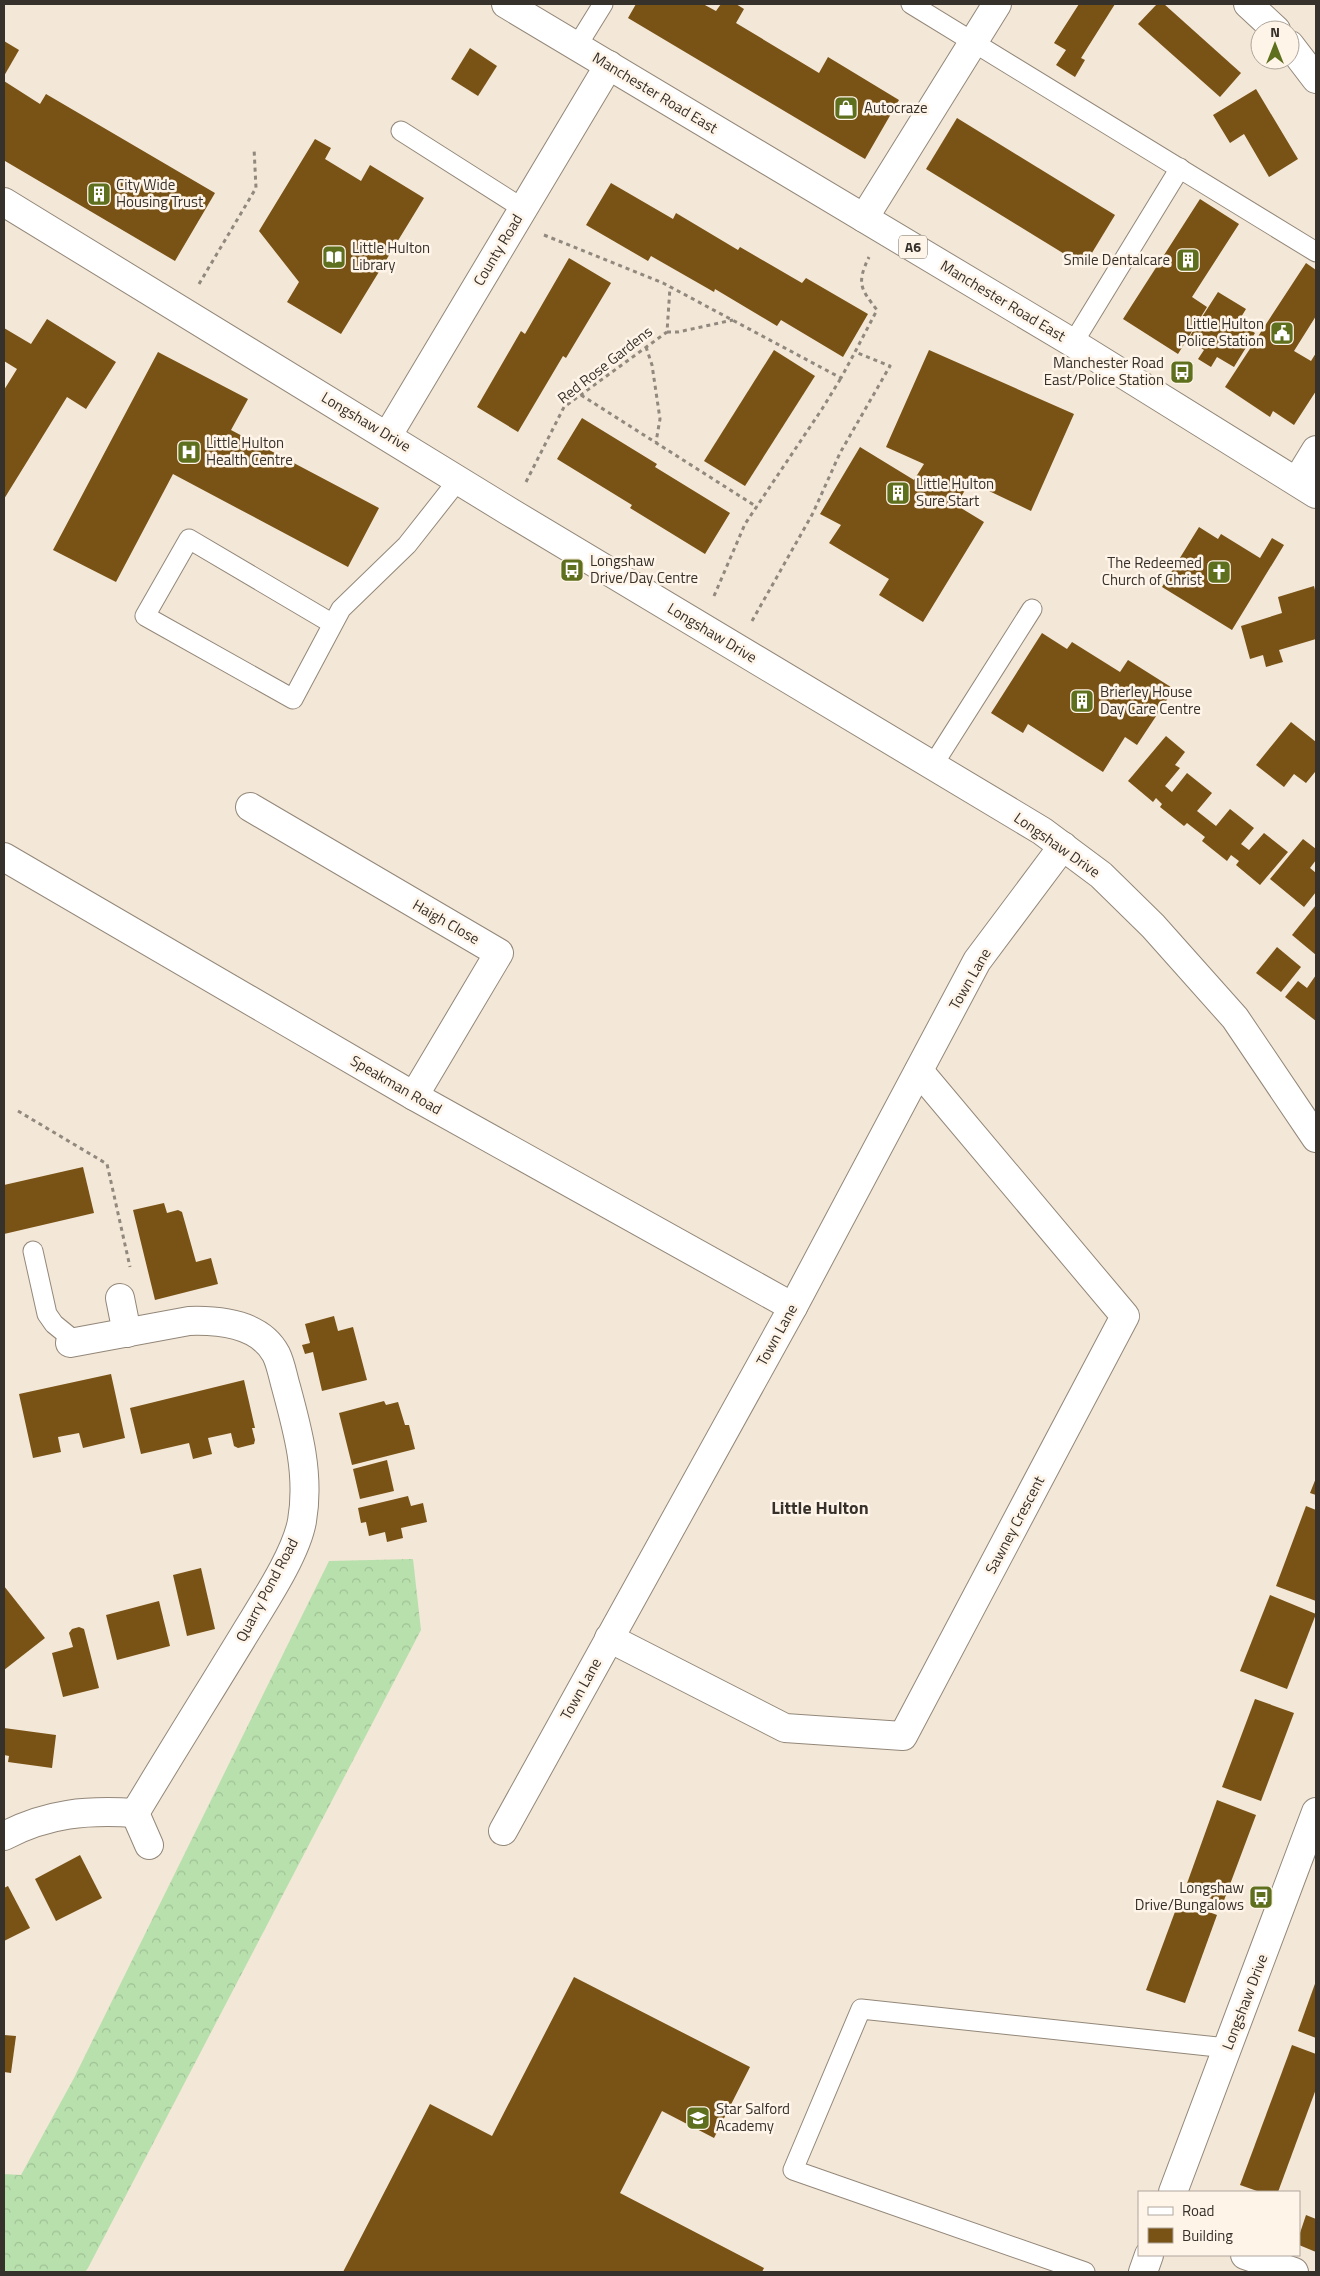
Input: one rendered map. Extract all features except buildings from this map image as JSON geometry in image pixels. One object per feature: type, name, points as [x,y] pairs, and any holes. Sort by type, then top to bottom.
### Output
[{"type":"street","name":"Manchester Road East","points":[[506,4],[1073,343],[1306,488]]},
{"type":"street","points":[[873,223],[974,41],[997,4]]},
{"type":"street","points":[[1248,4],[1265,20]]},
{"type":"street","points":[[1300,58],[1316,80]]},
{"type":"street","name":"County Road","points":[[388,435],[609,65]]},
{"type":"street","name":"Longshaw Drive","points":[[4,202],[388,435],[510,512],[1042,831],[1101,875],[1153,926],[1235,1018],[1316,1138]]},
{"type":"street","points":[[1306,488],[1316,450]]},
{"type":"street","name":"Haigh Close","points":[[250,807],[499,953],[414,1096]]},
{"type":"street","name":"Town Lane","points":[[503,1831],[608,1638],[793,1307],[977,961],[1063,846]]},
{"type":"street","name":"Speakman Road","points":[[4,857],[414,1096],[793,1307]]},
{"type":"street","name":"Sawney Crescent","points":[[608,1638],[785,1728],[903,1736],[1124,1316],[919,1071]]},
{"type":"street","points":[[120,1298],[127,1332]]},
{"type":"street","name":"Quarry Pond Road","points":[[73,1342],[189,1320],[226,1322],[244,1328],[262,1338],[276,1354],[296,1423],[303,1461],[305,1492],[302,1523],[289,1556],[262,1604],[135,1813]]},
{"type":"street","points":[[4,1836],[18,1828],[55,1816],[95,1810],[135,1813],[148,1845]]},
{"type":"street","name":"Longshaw Drive","points":[[1173,2191],[1316,1812]]},
{"type":"street","points":[[1143,2272],[1150,2256]]},
{"type":"street","points":[[1248,2256],[1294,2272]]},
{"type":"lane","points":[[577,46],[603,4]]},
{"type":"lane","points":[[911,4],[1316,252]]},
{"type":"lane","points":[[401,132],[518,216]]},
{"type":"lane","points":[[1073,343],[1180,168]]},
{"type":"lane","points":[[337,616],[189,539],[145,616],[293,699],[337,616],[407,546],[459,479]]},
{"type":"lane","points":[[933,764],[1032,609]]},
{"type":"lane","points":[[34,1251],[47,1314],[54,1324],[73,1342]]},
{"type":"lane","points":[[1084,2272],[793,2170],[861,2009],[1227,2048]]},
{"type":"path","points":[[183,311],[256,188],[254,148]]},
{"type":"path","points":[[518,216],[670,287],[840,378]]},
{"type":"path","points":[[701,626],[745,524],[822,410],[878,310],[861,289],[861,273],[873,223]]},
{"type":"path","name":"Red Rose Gardens","points":[[510,512],[564,407],[667,332],[670,287]]},
{"type":"path","points":[[667,332],[678,332],[733,320]]},
{"type":"path","points":[[646,348],[652,365],[660,419],[656,442]]},
{"type":"path","points":[[736,647],[813,513],[840,453],[890,366],[854,352]]},
{"type":"path","points":[[581,395],[757,507]]},
{"type":"path","points":[[18,1111],[107,1164],[134,1281],[120,1298]]},
{"type":"green space","points":[[413,1559],[421,1630],[88,2268],[85,2272],[4,2272],[4,2174],[21,2175],[74,2078],[329,1561]]},
{"type":"place","name":"Autocraze","points":[[846,108]]},
{"type":"place","name":"City Wide Housing Trust","points":[[99,194]]},
{"type":"place","name":"Little Hulton Library","points":[[334,257]]},
{"type":"place","name":"Smile Dentalcare","points":[[1188,260]]},
{"type":"place","name":"Little Hulton Police Station","points":[[1282,333]]},
{"type":"place","name":"Manchester Road East/Police Station","points":[[1182,372]]},
{"type":"place","name":"Little Hulton Health Centre","points":[[189,452]]},
{"type":"place","name":"Little Hulton Sure Start","points":[[898,493]]},
{"type":"place","name":"Longshaw Drive/Day Centre","points":[[572,570]]},
{"type":"place","name":"The Redeemed Church of Christ","points":[[1219,572]]},
{"type":"place","name":"Brierley House Day Care Centre","points":[[1082,701]]},
{"type":"place","name":"Longshaw Drive/Bungalows","points":[[1261,1897]]},
{"type":"place","name":"Star Salford Academy","points":[[698,2118]]},
{"type":"district","name":"Little Hulton","points":[[820,1508]]}]
